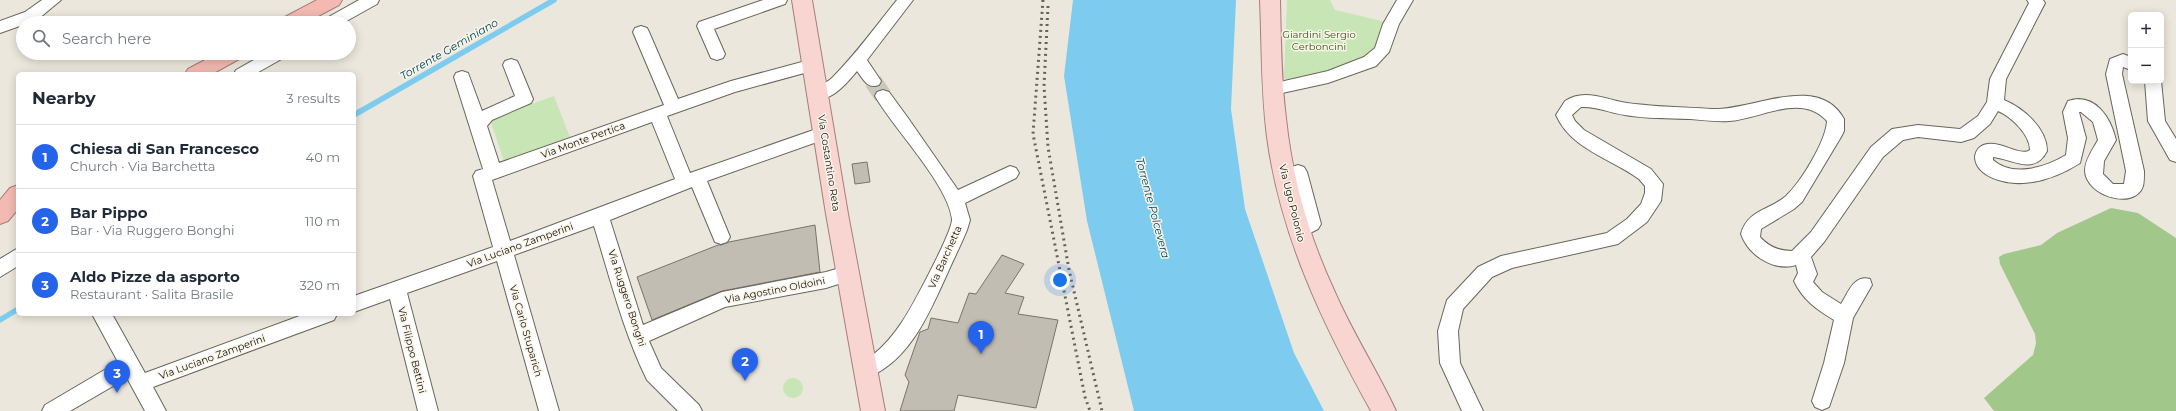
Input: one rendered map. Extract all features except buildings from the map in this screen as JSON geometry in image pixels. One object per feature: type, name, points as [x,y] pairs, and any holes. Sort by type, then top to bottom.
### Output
[{"type":"highway","points":[[303,16],[332,0]]},
{"type":"highway","points":[[200,72],[221,60]]},
{"type":"highway","points":[[0,215],[16,196]]},
{"type":"main road","name":"Via Costantino Reta","points":[[802,0],[848,274],[873,411]]},
{"type":"main road","name":"Via Ugo Polonio","points":[[1270,0],[1273,89],[1281,157],[1298,232],[1323,295],[1345,344],[1384,411]]},
{"type":"street","points":[[31,16],[53,0]]},
{"type":"street","points":[[343,16],[370,0]]},
{"type":"street","points":[[717,54],[705,26],[779,0]]},
{"type":"street","points":[[818,94],[836,84],[858,60],[905,0]]},
{"type":"street","points":[[1273,89],[1322,80],[1361,66],[1377,56],[1386,44],[1390,25],[1405,0]]},
{"type":"street","points":[[1473,411],[1462,392],[1450,362],[1448,331],[1454,306],[1469,288],[1485,272],[1508,261],[1616,236],[1626,231],[1643,214],[1654,196],[1654,184],[1642,170],[1582,138],[1568,125],[1564,115],[1569,106],[1575,103],[1588,101],[1618,108],[1661,113],[1736,115],[1803,100],[1819,104],[1827,109],[1836,119],[1835,131],[1793,201],[1756,223],[1750,234],[1756,244],[1766,254],[1782,259],[1794,259],[1811,246],[1877,152],[1889,140],[1898,134],[1918,131],[1961,136],[1968,133],[1984,120],[1995,103],[1998,79],[2034,11],[2037,3],[2035,0]]},
{"type":"street","points":[[0,27],[16,21]]},
{"type":"street","points":[[641,32],[666,110],[659,119],[721,238]]},
{"type":"street","points":[[245,72],[266,60]]},
{"type":"street","points":[[858,60],[873,81]]},
{"type":"street","points":[[1995,103],[2008,109],[2031,129],[2038,144],[2038,150],[2035,155],[2028,158],[1998,150],[1987,151],[1983,157],[1987,166],[1993,170],[2013,177],[2061,168],[2074,158],[2077,138],[2071,112],[2074,105],[2084,106],[2097,114],[2104,122],[2107,140],[2095,162],[2093,173],[2097,183],[2112,191],[2126,192],[2134,186],[2134,171],[2114,74],[2116,63],[2123,60],[2128,62]]},
{"type":"street","points":[[478,124],[486,116],[525,99],[511,65]]},
{"type":"street","name":"Via Monte Pertica","points":[[493,172],[731,87],[814,65]]},
{"type":"street","points":[[462,77],[493,172],[482,176],[504,251]]},
{"type":"street","points":[[2153,84],[2157,121],[2176,155]]},
{"type":"street","name":"Via Barchetta","points":[[866,369],[878,363],[887,355],[903,336],[924,305],[959,227],[961,214],[946,184],[883,96]]},
{"type":"street","name":"Via Luciano Zamperini","points":[[356,303],[600,216],[691,180],[825,132]]},
{"type":"street","points":[[1298,172],[1312,224],[1298,232]]},
{"type":"street","points":[[954,200],[1010,173]]},
{"type":"street","name":"Via Ruggero Bonghi","points":[[600,216],[638,336],[654,374],[692,411]]},
{"type":"street","name":"Via Carlo Stuparich","points":[[504,251],[549,411]]},
{"type":"street","points":[[1800,255],[1806,264],[1808,274],[1803,281],[1808,291],[1821,303],[1844,316]]},
{"type":"street","points":[[0,269],[16,257]]},
{"type":"street","name":"Via Agostino Oldoini","points":[[638,336],[722,300],[826,280],[848,274]]},
{"type":"street","points":[[1822,401],[1834,363],[1844,316],[1863,285]]},
{"type":"street","name":"Via Filippo Bettini","points":[[397,289],[428,411]]},
{"type":"street","points":[[103,316],[156,411]]},
{"type":"street","name":"Via Luciano Zamperini","points":[[141,384],[322,316]]},
{"type":"street","points":[[52,411],[131,365]]},
{"type":"green space","name":"Giardini Sergio Cerboncini","points":[[1287,0],[1330,0],[1335,10],[1386,22],[1382,44],[1350,67],[1289,81],[1284,78]]},
{"type":"green space","points":[[554,96],[571,140],[505,164],[490,119]]},
{"type":"green space","points":[[2111,208],[2138,213],[2176,238],[2176,411],[1994,411],[1984,398],[2033,355],[2036,343],[2035,334],[2000,264],[1999,257],[2004,254],[2041,245],[2057,233]]},
{"type":"green space","points":[[793,378],[800,381],[803,388],[800,395],[793,398],[786,395],[783,388],[786,381]]},
{"type":"water","name":"Torrente Polcevera","points":[[1073,0],[1236,0],[1231,109],[1245,209],[1294,353],[1324,411],[1134,411],[1087,221],[1064,76]]},
{"type":"waterway","name":"Torrente Geminiano","points":[[356,114],[554,0]]},
{"type":"waterway","name":"Torrente Geminiano","points":[[0,320],[16,310]]},
{"type":"tunnel","points":[[873,81],[883,96]]},
{"type":"railway","points":[[1043,0],[1033,134],[1085,397],[1090,411]]},
{"type":"railway","points":[[1048,6],[1044,86],[1048,147],[1069,270],[1102,411]]},
{"type":"place","name":"Chiesa di San Francesco","points":[[981,354]]},
{"type":"place","name":"Bar Pippo","points":[[745,381]]},
{"type":"place","name":"Aldo Pizze da asporto","points":[[117,393]]}]
